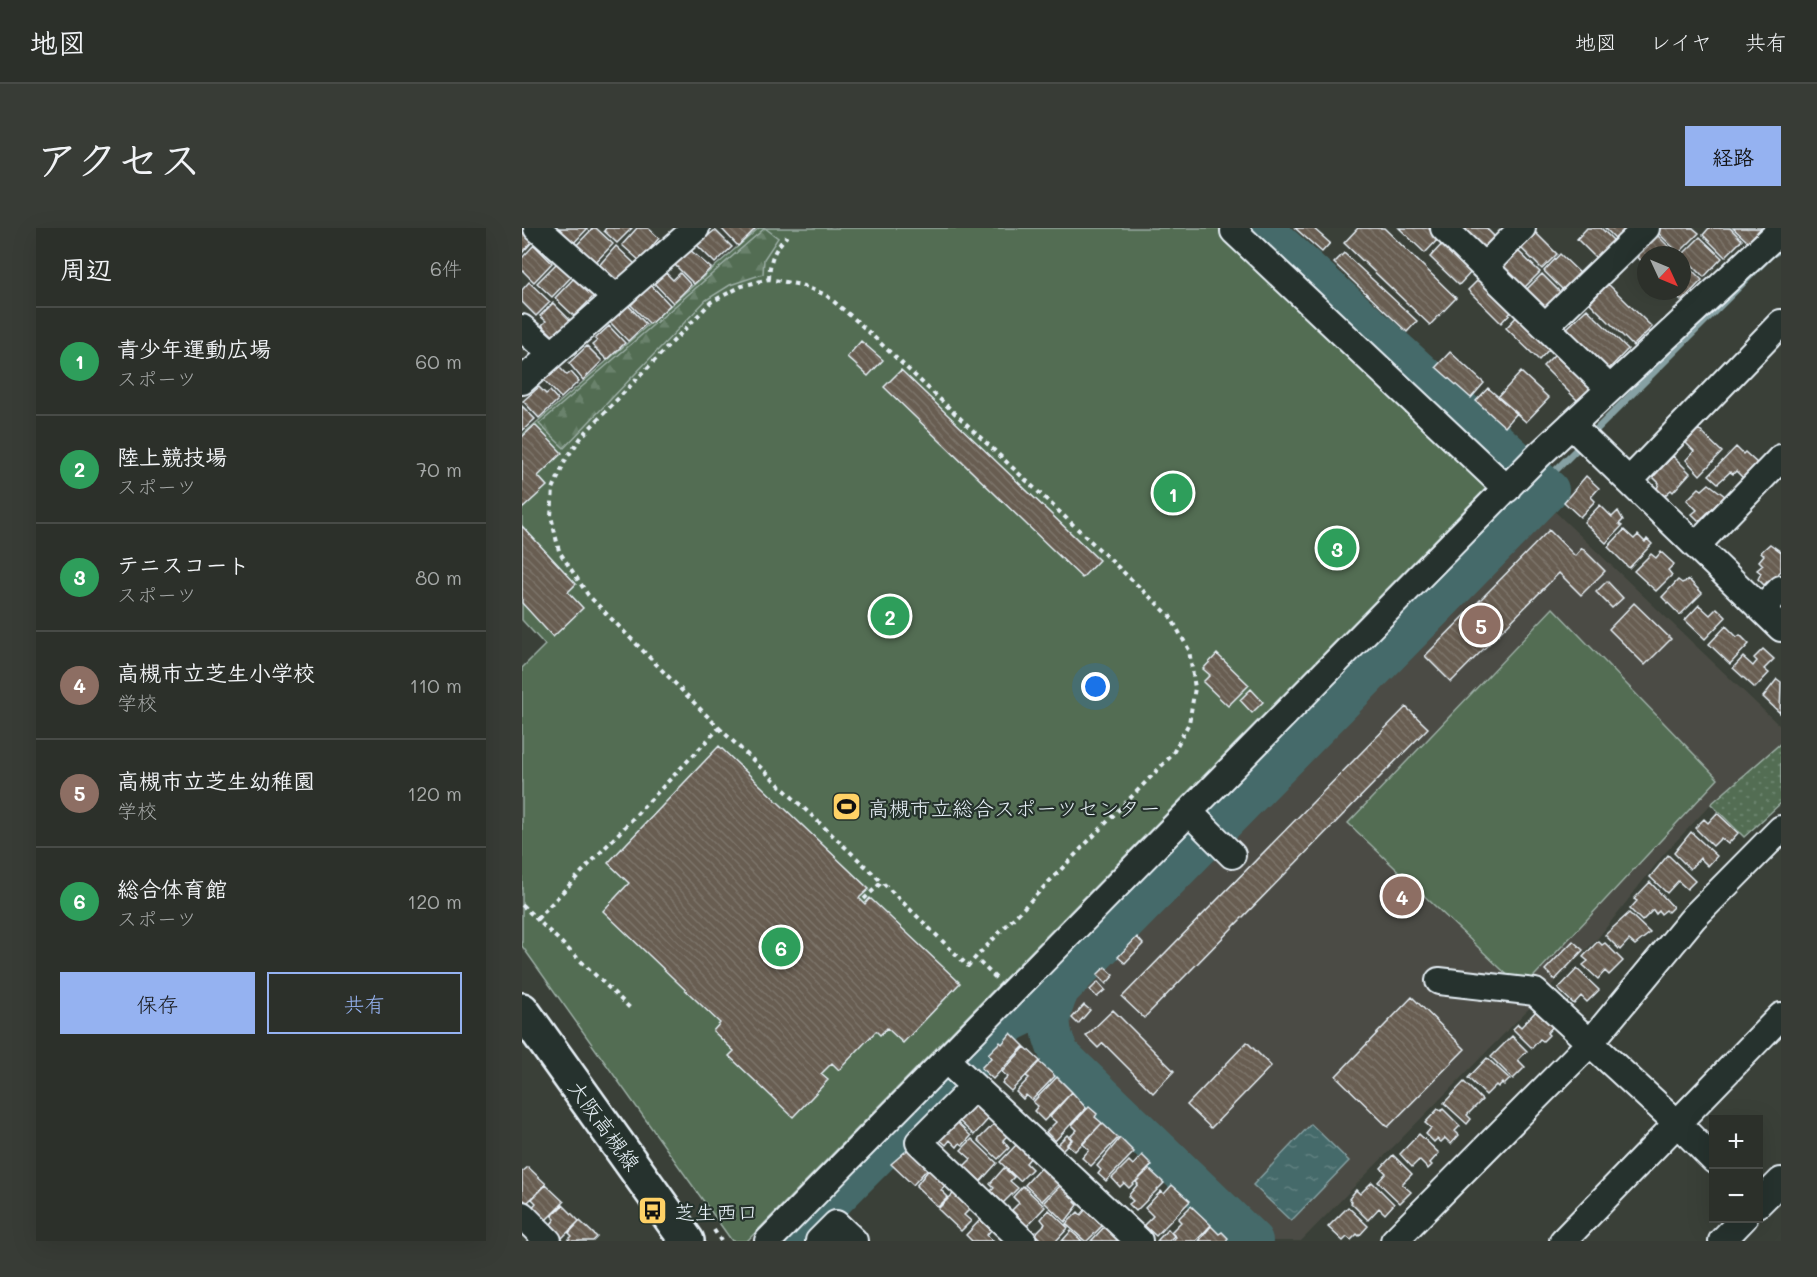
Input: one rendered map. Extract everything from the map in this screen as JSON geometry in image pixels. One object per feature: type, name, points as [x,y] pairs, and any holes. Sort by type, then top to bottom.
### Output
[{"type":"main road","name":"大阪高槻線","points":[[522,1010],[701,1236]]},
{"type":"street","points":[[537,228],[616,298]]},
{"type":"street","points":[[1237,228],[1234,231],[1512,484]]},
{"type":"street","points":[[1444,228],[1610,389]]},
{"type":"street","points":[[1484,267],[1522,228]]},
{"type":"street","points":[[1545,326],[1646,228]]},
{"type":"street","points":[[1023,1241],[919,1142],[1012,992],[1195,818],[1539,455],[1781,230]]},
{"type":"street","points":[[522,381],[616,298],[682,232]]},
{"type":"street","points":[[1629,481],[1781,323]]},
{"type":"street","points":[[522,328],[552,354]]},
{"type":"street","points":[[1571,425],[1781,628]]},
{"type":"street","points":[[1696,546],[1781,458]]},
{"type":"street","points":[[1762,609],[1781,589]]},
{"type":"street","points":[[1195,818],[1227,850]]},
{"type":"street","points":[[1394,1241],[1590,1043],[1694,917],[1781,829]]},
{"type":"street","points":[[1439,981],[1535,992],[1677,1123],[1709,1156]]},
{"type":"street","points":[[1563,1241],[1781,1016]]},
{"type":"street","points":[[777,1238],[960,1074]]},
{"type":"street","points":[[960,1074],[1139,1241]]},
{"type":"street","points":[[1763,1199],[1781,1181]]},
{"type":"street","points":[[522,1215],[548,1241]]},
{"type":"street","points":[[1722,1241],[1739,1223]]},
{"type":"street","points":[[819,1241],[836,1224],[854,1241]]},
{"type":"path","points":[[769,279],[770,261],[778,246],[787,236]]},
{"type":"path","points":[[769,279],[801,285],[826,295],[858,322],[1170,616],[1189,650],[1195,688],[1188,723],[1172,754],[968,966],[719,728],[588,595],[559,551],[551,516],[553,489],[566,459],[583,435],[711,302],[742,286],[769,279]]},
{"type":"path","points":[[537,919],[719,728]]},
{"type":"path","points":[[864,899],[882,882]]},
{"type":"path","points":[[522,905],[631,1009]]},
{"type":"path","points":[[975,958],[1012,992]]},
{"type":"path","points":[[701,1236],[721,1241]]},
{"type":"shaded area","points":[[1548,505],[1781,727],[1781,743],[1711,804],[1664,854],[1598,938],[1301,1241],[1271,1241],[1073,1054],[1064,1028],[1070,1002]]},
{"type":"green space","name":"高槻市立総合スポーツセンター","points":[[759,228],[1225,228],[1489,485],[747,1241],[732,1241],[522,946],[522,668],[545,645],[522,620],[522,435]]},
{"type":"green space","points":[[765,228],[778,238],[764,259],[763,274],[730,285],[706,300],[564,448],[539,424]]},
{"type":"green space","points":[[1553,608],[1718,779],[1522,989],[1348,823]]},
{"type":"green space","points":[[1781,743],[1781,803],[1744,837],[1711,804]]},
{"type":"water","points":[[1311,1124],[1349,1161],[1291,1221],[1253,1185]]},
{"type":"building","points":[[553,228],[588,228],[570,247]]},
{"type":"building","points":[[593,228],[596,228],[613,244],[590,268],[572,250]]},
{"type":"building","points":[[606,228],[632,228],[617,243],[604,231]]},
{"type":"building","points":[[637,228],[648,228],[659,238],[640,261],[622,245]]},
{"type":"building","points":[[721,228],[754,228],[755,229],[738,246]]},
{"type":"building","points":[[1295,228],[1313,228],[1330,243],[1322,252]]},
{"type":"building","points":[[1358,228],[1384,228],[1456,298],[1430,325],[1344,243]]},
{"type":"building","points":[[1399,228],[1428,228],[1439,238],[1425,253]]},
{"type":"building","points":[[1463,228],[1486,228],[1496,238],[1481,253],[1459,232]]},
{"type":"building","points":[[1587,228],[1601,228],[1617,244],[1600,262],[1577,239]]},
{"type":"building","points":[[1605,228],[1632,228],[1619,242]]},
{"type":"building","points":[[1658,228],[1693,228],[1699,233],[1686,246],[1672,246],[1655,230]]},
{"type":"building","points":[[1709,228],[1730,228],[1742,240],[1725,257],[1703,235]]},
{"type":"building","points":[[1733,228],[1761,228],[1748,242]]},
{"type":"building","points":[[522,230],[533,241],[522,253]]},
{"type":"building","points":[[715,230],[732,247],[715,263],[697,245]]},
{"type":"building","points":[[1533,230],[1557,254],[1542,269],[1518,245]]},
{"type":"building","points":[[1654,232],[1668,246],[1641,246]]},
{"type":"building","points":[[1700,237],[1722,258],[1704,277],[1691,264],[1691,246]]},
{"type":"building","points":[[1444,242],[1473,270],[1459,285],[1430,257]]},
{"type":"building","points":[[534,245],[552,263],[534,282],[522,270],[522,258]]},
{"type":"building","points":[[616,246],[636,265],[616,287],[596,269]]},
{"type":"building","points":[[1515,248],[1540,272],[1521,291],[1496,267]]},
{"type":"building","points":[[689,249],[711,268],[694,284],[673,263]]},
{"type":"building","points":[[1344,253],[1417,321],[1407,332],[1334,263]]},
{"type":"building","points":[[1560,254],[1585,278],[1568,295],[1544,271]]},
{"type":"building","points":[[559,261],[573,275],[552,297],[537,283]]},
{"type":"building","points":[[1691,269],[1702,280],[1691,292]]},
{"type":"building","points":[[664,271],[673,280],[680,273],[691,285],[673,303],[653,282]]},
{"type":"building","points":[[1542,274],[1566,298],[1547,317],[1523,293]]},
{"type":"building","points":[[577,275],[596,294],[574,316],[555,298]]},
{"type":"building","points":[[1482,276],[1515,308],[1501,323],[1468,290]]},
{"type":"building","points":[[529,282],[550,302],[536,316],[522,302],[522,290]]},
{"type":"building","points":[[1608,284],[1652,327],[1633,346],[1590,303]]},
{"type":"building","points":[[651,285],[670,305],[650,324],[631,305]]},
{"type":"building","points":[[553,303],[571,321],[555,338],[542,325],[546,321],[540,316]]},
{"type":"building","points":[[626,303],[646,324],[628,341],[608,320]]},
{"type":"building","points":[[1587,309],[1628,349],[1607,371],[1565,330]]},
{"type":"building","points":[[1520,313],[1553,345],[1539,360],[1506,328]]},
{"type":"building","points":[[609,326],[625,343],[607,360],[592,345]]},
{"type":"building","points":[[861,341],[883,360],[868,376],[847,357]]},
{"type":"building","points":[[587,346],[602,361],[583,380],[569,363]]},
{"type":"building","points":[[1558,351],[1593,386],[1578,401],[1543,366]]},
{"type":"building","points":[[1450,352],[1484,383],[1471,398],[1436,367]]},
{"type":"building","points":[[558,366],[567,375],[571,372],[579,381],[561,398],[544,380]]},
{"type":"building","points":[[901,370],[1099,560],[1082,578],[884,387]]},
{"type":"building","points":[[1521,372],[1549,398],[1526,422],[1498,397]]},
{"type":"building","points":[[539,387],[546,394],[550,391],[558,400],[539,418],[523,401]]},
{"type":"building","points":[[1488,388],[1517,413],[1505,427],[1476,401]]},
{"type":"building","points":[[522,406],[535,419],[522,431]]},
{"type":"building","points":[[535,425],[562,453],[538,476],[547,486],[522,509],[522,437]]},
{"type":"building","points":[[1698,429],[1722,452],[1700,475],[1686,460],[1694,451],[1686,443]]},
{"type":"building","points":[[1736,447],[1757,463],[1743,478],[1736,471],[1733,474],[1730,472],[1718,483],[1709,475]]},
{"type":"building","points":[[1673,456],[1690,473],[1673,492],[1671,490],[1664,496],[1657,489],[1659,483],[1653,477]]},
{"type":"building","points":[[1586,476],[1599,488],[1591,497],[1595,501],[1580,517],[1564,502]]},
{"type":"building","points":[[1709,484],[1725,496],[1699,521],[1692,514],[1697,510],[1687,500],[1699,488],[1702,490]]},
{"type":"building","points":[[1600,505],[1612,517],[1618,511],[1623,520],[1619,524],[1622,526],[1606,543],[1584,522]]},
{"type":"building","points":[[522,526],[576,584],[568,592],[583,608],[553,637],[522,603]]},
{"type":"building","points":[[1549,530],[1575,556],[1582,548],[1605,571],[1581,595],[1559,573],[1451,682],[1425,656]]},
{"type":"building","points":[[1624,530],[1634,539],[1638,535],[1645,542],[1647,539],[1652,544],[1629,568],[1608,547]]},
{"type":"building","points":[[1770,544],[1781,552],[1781,571],[1764,585],[1758,579],[1761,573],[1757,570],[1763,565],[1759,561],[1764,555],[1761,552]]},
{"type":"building","points":[[1661,552],[1674,564],[1668,570],[1672,575],[1656,591],[1634,571],[1651,554],[1656,558]]},
{"type":"building","points":[[1678,580],[1682,583],[1689,580],[1702,593],[1680,615],[1662,597]]},
{"type":"building","points":[[1607,581],[1623,598],[1612,608],[1596,592]]},
{"type":"building","points":[[1634,603],[1671,639],[1645,665],[1609,629]]},
{"type":"building","points":[[1699,605],[1710,615],[1717,608],[1726,617],[1705,639],[1685,620]]},
{"type":"building","points":[[1726,626],[1737,637],[1740,635],[1749,644],[1730,664],[1709,644]]},
{"type":"building","points":[[1763,649],[1774,659],[1764,669],[1769,673],[1755,688],[1733,668],[1743,657],[1753,666],[1757,661],[1754,658]]},
{"type":"building","points":[[1217,654],[1249,685],[1228,706],[1203,682],[1210,675],[1203,669]]},
{"type":"building","points":[[1777,679],[1781,682],[1780,713],[1763,697]]},
{"type":"building","points":[[1251,689],[1263,702],[1252,713],[1240,700]]},
{"type":"building","points":[[1406,707],[1428,728],[1144,1018],[1122,997]]},
{"type":"building","points":[[719,746],[869,889],[859,898],[865,904],[870,898],[960,983],[903,1043],[887,1028],[880,1035],[876,1031],[839,1070],[832,1063],[821,1074],[828,1080],[793,1117],[729,1056],[734,1051],[713,1031],[720,1023],[603,911],[629,883],[608,863]]},
{"type":"building","points":[[1717,813],[1738,833],[1728,844],[1721,838],[1713,846],[1695,828],[1704,819],[1708,823]]},
{"type":"building","points":[[1691,832],[1717,856],[1708,866],[1700,858],[1690,869],[1674,853]]},
{"type":"building","points":[[1668,855],[1695,881],[1687,889],[1678,881],[1667,893],[1650,877]]},
{"type":"building","points":[[1650,882],[1673,907],[1661,914],[1659,911],[1656,914],[1653,910],[1642,921],[1630,909],[1637,901],[1634,899]]},
{"type":"building","points":[[1629,913],[1650,933],[1635,945],[1629,940],[1620,950],[1605,935]]},
{"type":"building","points":[[1137,937],[1143,944],[1125,963],[1118,957]]},
{"type":"building","points":[[1573,941],[1583,950],[1555,980],[1545,970]]},
{"type":"building","points":[[1598,941],[1602,945],[1605,943],[1623,961],[1609,975],[1605,971],[1598,979],[1583,965],[1588,961],[1583,957]]},
{"type":"building","points":[[1105,967],[1114,975],[1106,984],[1097,975]]},
{"type":"building","points":[[1577,969],[1599,990],[1587,1002],[1581,996],[1574,1004],[1558,989]]},
{"type":"building","points":[[1098,982],[1105,990],[1097,997],[1090,990]]},
{"type":"building","points":[[1412,997],[1465,1049],[1388,1127],[1336,1076]]},
{"type":"building","points":[[1084,1005],[1090,1010],[1078,1024],[1072,1018]]},
{"type":"building","points":[[1113,1010],[1174,1071],[1153,1093],[1103,1043],[1098,1048],[1086,1036]]},
{"type":"building","points":[[1537,1010],[1555,1024],[1547,1033],[1549,1035],[1543,1041],[1540,1039],[1532,1048],[1513,1029],[1518,1024],[1521,1027]]},
{"type":"building","points":[[1011,1033],[1024,1046],[993,1079],[981,1068],[991,1058],[988,1054],[1000,1042],[1002,1044]]},
{"type":"building","points":[[1512,1036],[1527,1051],[1518,1060],[1525,1067],[1513,1079],[1491,1057]]},
{"type":"building","points":[[1247,1042],[1271,1066],[1211,1128],[1187,1105]]},
{"type":"building","points":[[1025,1047],[1040,1061],[1011,1091],[1002,1083],[1008,1077],[1002,1072]]},
{"type":"building","points":[[1487,1058],[1510,1079],[1504,1085],[1502,1083],[1498,1087],[1496,1085],[1486,1095],[1468,1078]]},
{"type":"building","points":[[1039,1062],[1055,1076],[1032,1100],[1026,1095],[1023,1099],[1016,1092]]},
{"type":"building","points":[[1057,1077],[1072,1092],[1044,1121],[1034,1111],[1038,1106],[1033,1102]]},
{"type":"building","points":[[1464,1082],[1482,1100],[1467,1115],[1471,1119],[1467,1124],[1444,1103]]},
{"type":"building","points":[[1072,1092],[1086,1108],[1055,1141],[1046,1132],[1056,1122],[1050,1117]]},
{"type":"building","points":[[975,1101],[991,1116],[974,1135],[953,1115]]},
{"type":"building","points":[[1089,1107],[1102,1123],[1075,1151],[1067,1144],[1077,1130],[1072,1125]]},
{"type":"building","points":[[1438,1109],[1441,1111],[1443,1109],[1460,1126],[1455,1131],[1459,1135],[1451,1144],[1445,1138],[1441,1142],[1437,1139],[1434,1142],[1426,1134],[1431,1128],[1425,1123]]},
{"type":"building","points":[[951,1117],[971,1136],[963,1145],[960,1143],[957,1147],[950,1140],[946,1145],[935,1135]]},
{"type":"building","points":[[1102,1123],[1118,1138],[1091,1166],[1082,1158],[1089,1150],[1083,1144]]},
{"type":"building","points":[[994,1124],[1007,1136],[1003,1140],[1009,1148],[998,1159],[978,1140]]},
{"type":"building","points":[[1419,1134],[1439,1153],[1428,1169],[1419,1160],[1412,1167],[1400,1154]]},
{"type":"building","points":[[1067,1135],[1072,1140],[1060,1152],[1055,1147]]},
{"type":"building","points":[[1120,1138],[1134,1152],[1106,1181],[1098,1174],[1101,1170],[1097,1166]]},
{"type":"building","points":[[972,1139],[997,1163],[979,1183],[962,1168],[971,1159],[961,1150]]},
{"type":"building","points":[[1017,1144],[1031,1157],[1026,1163],[1032,1169],[1020,1181],[1000,1162]]},
{"type":"building","points":[[912,1146],[924,1157],[920,1161],[928,1168],[913,1185],[891,1164]]},
{"type":"building","points":[[1142,1155],[1152,1165],[1129,1188],[1124,1183],[1120,1187],[1112,1178],[1129,1161],[1133,1165]]},
{"type":"building","points":[[1393,1155],[1412,1174],[1402,1184],[1411,1192],[1400,1203],[1378,1182],[1386,1173],[1381,1168]]},
{"type":"building","points":[[1042,1166],[1060,1183],[1042,1201],[1025,1185]]},
{"type":"building","points":[[528,1167],[546,1184],[527,1203],[522,1198],[522,1172]]},
{"type":"building","points":[[930,1168],[947,1185],[941,1190],[948,1197],[938,1207],[916,1186]]},
{"type":"building","points":[[1004,1168],[1014,1177],[1010,1181],[1018,1188],[1003,1203],[991,1191],[994,1188],[990,1184]]},
{"type":"building","points":[[1149,1169],[1164,1183],[1136,1211],[1129,1204],[1133,1201],[1128,1196],[1138,1184],[1136,1182]]},
{"type":"building","points":[[1372,1182],[1394,1204],[1385,1214],[1379,1208],[1368,1220],[1349,1199],[1356,1190],[1360,1194]]},
{"type":"building","points":[[1062,1184],[1078,1199],[1075,1202],[1078,1205],[1065,1222],[1044,1202]]},
{"type":"building","points":[[546,1185],[564,1202],[543,1223],[530,1210],[536,1203],[532,1199]]},
{"type":"building","points":[[1172,1185],[1190,1201],[1156,1236],[1144,1225],[1153,1216],[1145,1208],[1161,1191],[1164,1194]]},
{"type":"building","points":[[1023,1186],[1045,1207],[1027,1226],[1012,1210],[1019,1203],[1013,1197]]},
{"type":"building","points":[[956,1191],[972,1207],[964,1215],[971,1221],[961,1231],[938,1209]]},
{"type":"building","points":[[563,1205],[579,1221],[560,1240],[548,1228],[555,1219],[552,1216]]},
{"type":"building","points":[[1191,1206],[1211,1225],[1196,1241],[1172,1241],[1176,1237],[1171,1232],[1181,1222],[1178,1219]]},
{"type":"building","points":[[1348,1207],[1368,1226],[1359,1236],[1357,1234],[1351,1240],[1347,1237],[1343,1241],[1328,1227]]},
{"type":"building","points":[[1087,1208],[1104,1224],[1085,1241],[1066,1224],[1078,1212],[1081,1215]]},
{"type":"building","points":[[1049,1210],[1068,1228],[1056,1241],[1042,1241],[1035,1234],[1045,1224],[1041,1219]]},
{"type":"building","points":[[980,1220],[991,1230],[987,1235],[993,1241],[972,1241],[966,1235]]},
{"type":"building","points":[[580,1221],[597,1237],[593,1241],[567,1241],[572,1236],[569,1233]]},
{"type":"building","points":[[1106,1225],[1120,1239],[1119,1241],[1091,1241]]},
{"type":"building","points":[[1211,1226],[1219,1234],[1222,1232],[1228,1238],[1226,1241],[1199,1241]]},
{"type":"building","points":[[1168,1229],[1174,1236],[1169,1241],[1157,1241]]},
{"type":"building","points":[[1071,1231],[1082,1241],[1062,1241]]},
{"type":"waterway","points":[[1253,1241],[1060,1055],[1051,1029],[1051,1014],[1056,998],[1060,989],[1549,490],[1262,228]]},
{"type":"waterway","points":[[1590,436],[1771,255],[1781,249]]},
{"type":"waterway","points":[[1542,484],[1582,444]]},
{"type":"waterway","points":[[792,1241],[1010,1022],[1043,1006],[1060,989]]},
{"type":"place","name":"青少年運動広場","points":[[1173,493]]},
{"type":"place","name":"テニスコート","points":[[1337,548]]},
{"type":"place","name":"陸上競技場","points":[[890,616]]},
{"type":"place","name":"高槻市立芝生幼稚園","points":[[1481,625]]},
{"type":"place","name":"高槻市立総合スポーツセンター","points":[[847,807]]},
{"type":"place","name":"高槻市立芝生小学校","points":[[1402,896]]},
{"type":"place","name":"総合体育館","points":[[781,947]]},
{"type":"place","name":"芝生西口","points":[[653,1211]]}]
